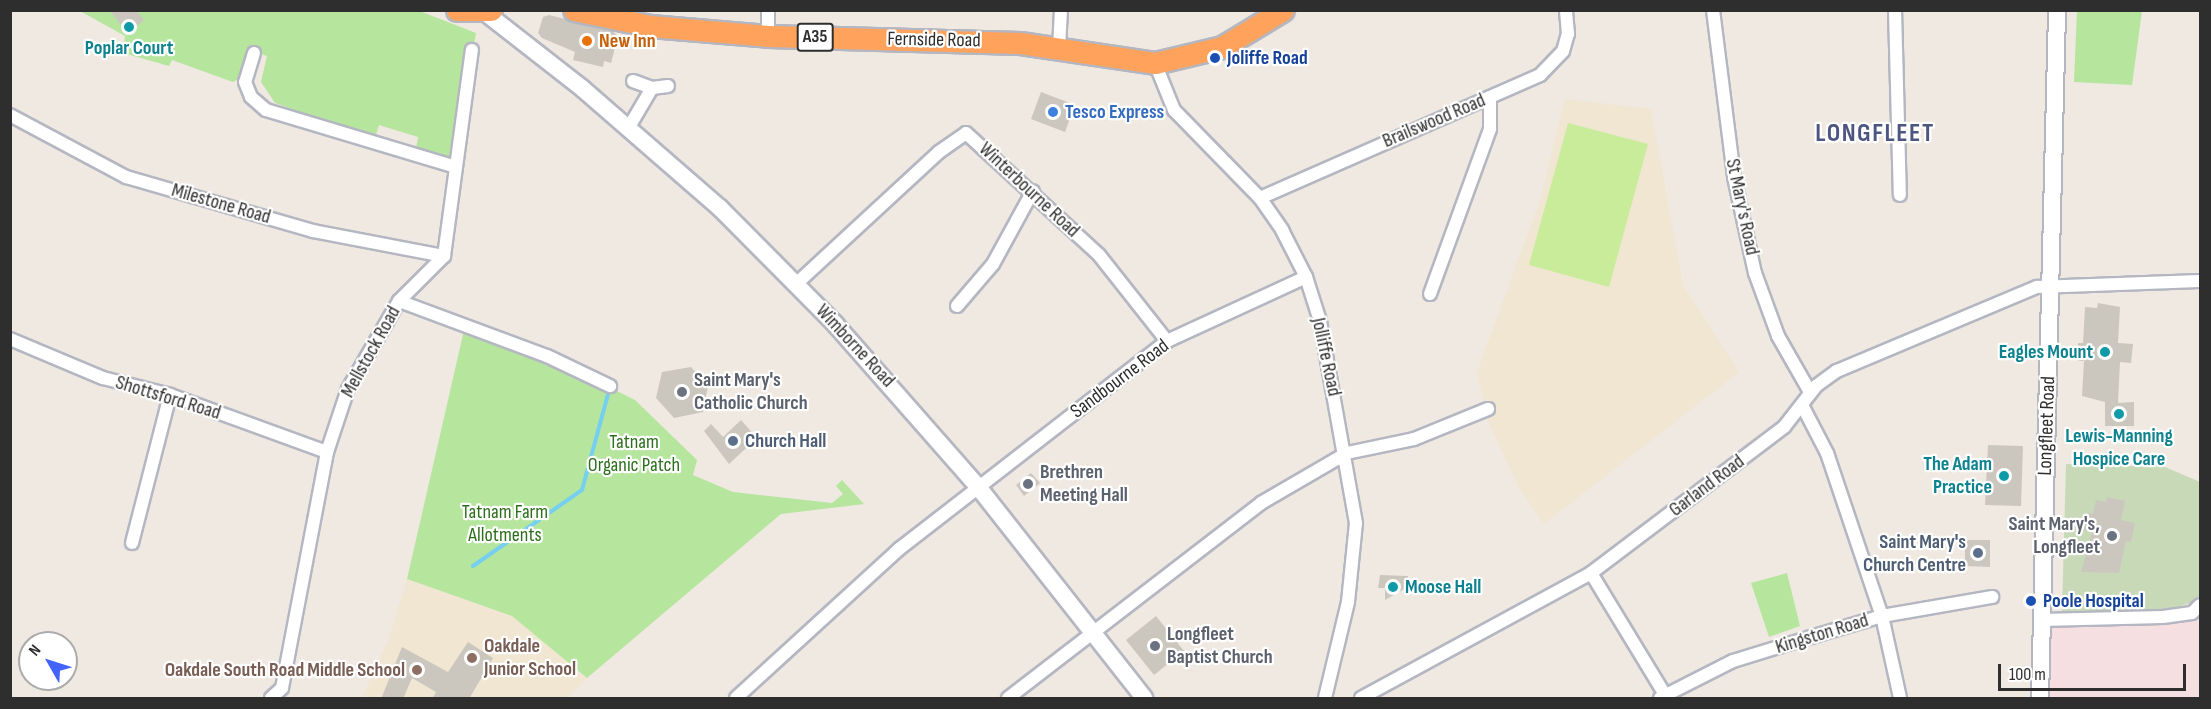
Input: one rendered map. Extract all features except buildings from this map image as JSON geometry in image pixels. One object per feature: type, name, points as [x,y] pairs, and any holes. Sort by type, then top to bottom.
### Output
[{"type":"highway","name":"Fernside Road","points":[[574,10],[650,26],[768,36],[981,40],[1059,48],[1155,63],[1222,47],[1283,10]]},
{"type":"highway","points":[[459,11],[486,11]]},
{"type":"main road","name":"Longfleet Road","points":[[2040,699],[2057,10]]},
{"type":"main road","name":"Wimborne Road","points":[[459,11],[519,39]]},
{"type":"main road","name":"Wimborne Road","points":[[486,11],[629,127],[796,284],[915,411],[979,488],[1144,699]]},
{"type":"street","points":[[768,10],[768,36]]},
{"type":"street","points":[[1059,48],[1061,10]]},
{"type":"street","name":"Brailswood Road","points":[[1260,198],[1490,97],[1553,65],[1568,34],[1566,10]]},
{"type":"street","name":"St Mary's Road","points":[[1713,10],[1720,90],[1755,273],[1778,336],[1810,392]]},
{"type":"street","points":[[1895,10],[1899,195]]},
{"type":"street","points":[[444,256],[453,166],[472,50]]},
{"type":"street","points":[[254,53],[245,82],[251,97],[266,110],[453,166]]},
{"type":"street","name":"Jolliffe Road","points":[[1155,63],[1174,111],[1260,198],[1306,277],[1347,453],[1356,523],[1355,553],[1325,699]]},
{"type":"street","points":[[633,81],[652,88],[668,86]]},
{"type":"street","points":[[629,127],[652,88]]},
{"type":"street","points":[[1430,294],[1490,129],[1490,97]]},
{"type":"street","name":"Milestone Road","points":[[10,115],[126,177],[313,231],[444,256]]},
{"type":"street","name":"Winterbourne Road","points":[[796,284],[960,134],[972,136],[1099,255],[1167,341]]},
{"type":"street","points":[[957,306],[993,264],[1033,191]]},
{"type":"street","name":"Mellstock Road","points":[[271,699],[282,688],[327,452],[348,389],[399,301],[444,256]]},
{"type":"street","name":"Sandbourne Road","points":[[736,699],[899,549],[1167,341],[1306,277]]},
{"type":"street","points":[[2051,284],[2200,281]]},
{"type":"street","name":"Garland Road","points":[[1361,699],[1591,573],[1739,463],[1800,408],[1810,392],[1837,371],[2051,284]]},
{"type":"street","points":[[399,301],[547,356],[610,386]]},
{"type":"street","name":"Shottsford Road","points":[[10,339],[103,378],[170,395],[327,452]]},
{"type":"street","points":[[132,543],[170,395]]},
{"type":"street","points":[[1800,408],[1813,426],[1827,453],[1882,616],[1900,699]]},
{"type":"street","points":[[1008,699],[1095,635],[1227,526],[1347,453],[1414,439],[1488,409]]},
{"type":"street","points":[[1591,573],[1664,698]]},
{"type":"street","name":"Kingston Road","points":[[1664,698],[1733,661],[1882,616],[1992,597]]},
{"type":"street","points":[[2041,621],[2163,617],[2192,613],[2200,605]]},
{"type":"shaded area","points":[[1565,99],[1651,109],[1683,285],[1739,372],[1544,524],[1518,486],[1489,423],[1477,372],[1541,198]]},
{"type":"shaded area","name":"Oakdale Junior School","points":[[407,579],[512,616],[587,678],[568,698],[362,698],[389,638]]},
{"type":"shaded area","points":[[2200,611],[2200,698],[2040,698],[2041,620]]},
{"type":"green space","points":[[417,10],[476,33],[454,159],[416,149],[418,137],[379,125],[375,138],[275,103],[261,82],[267,56],[247,50],[239,79],[233,82],[172,60],[169,66],[123,53],[125,36],[80,11]]},
{"type":"green space","points":[[2077,11],[2142,11],[2132,85],[2074,82]]},
{"type":"green space","points":[[1568,123],[1648,144],[1609,287],[1529,265]]},
{"type":"green space","name":"Tatnam Farm Allotments","points":[[465,326],[547,356],[635,400],[697,460],[693,475],[733,492],[832,503],[843,494],[836,486],[842,480],[864,504],[781,514],[587,678],[512,616],[407,579]]},
{"type":"green space","points":[[2066,464],[2165,467],[2200,482],[2200,599],[2160,614],[2062,613]]},
{"type":"green space","points":[[1787,573],[1800,626],[1769,637],[1751,583]]},
{"type":"waterway","points":[[473,566],[582,490],[608,394]]},
{"type":"place","name":"Poplar Court","points":[[129,27]]},
{"type":"place","name":"New Inn","points":[[587,41]]},
{"type":"place","name":"Joliffe Road","points":[[1215,58]]},
{"type":"place","name":"Tesco Express","points":[[1053,112]]},
{"type":"place","name":"Eagles Mount","points":[[2105,352]]},
{"type":"place","name":"Saint Mary's Catholic Church","points":[[682,392]]},
{"type":"place","name":"Lewis-Manning Hospice Care","points":[[2119,414]]},
{"type":"place","name":"Church Hall","points":[[733,441]]},
{"type":"place","name":"The Adam Practice","points":[[2004,476]]},
{"type":"place","name":"Brethren Meeting Hall","points":[[1028,484]]},
{"type":"place","name":"Saint Mary's, Longfleet","points":[[2112,536]]},
{"type":"place","name":"Saint Mary's Church Centre","points":[[1978,553]]},
{"type":"place","name":"Moose Hall","points":[[1393,587]]},
{"type":"place","name":"Poole Hospital","points":[[2031,601]]},
{"type":"place","name":"Longfleet Baptist Church","points":[[1155,646]]},
{"type":"place","name":"Oakdale Junior School","points":[[472,658]]},
{"type":"place","name":"Oakdale South Road Middle School","points":[[417,670]]},
{"type":"district","name":"LONGFLEET","points":[[1875,134]]},
{"type":"park label","name":"Tatnam Organic Patch","points":[[634,454]]}]
